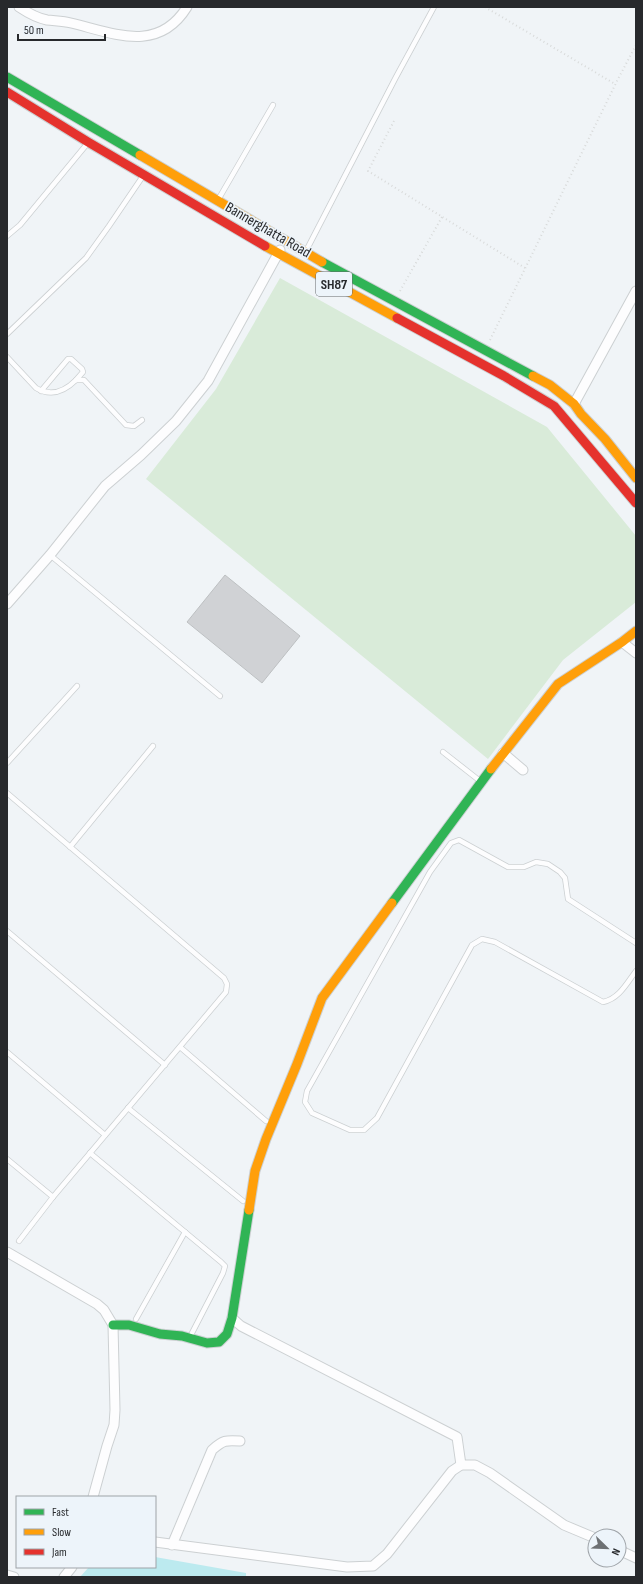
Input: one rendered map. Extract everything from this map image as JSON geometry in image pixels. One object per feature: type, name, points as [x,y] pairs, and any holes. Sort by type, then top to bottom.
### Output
[{"type":"main road","name":"Bannerghatta Road","points":[[7,77],[305,253],[393,302],[550,385],[574,404],[581,414],[605,439],[636,478]]},
{"type":"main road","name":"Bannerghatta Road","points":[[7,92],[143,175],[278,253],[504,376],[554,406],[636,503]]},
{"type":"main road","points":[[113,1325],[129,1325],[160,1334],[182,1336],[211,1343],[219,1342],[228,1334],[246,1237],[255,1171],[266,1139],[322,998],[503,753],[558,684],[622,642],[636,631]]},
{"type":"street","points":[[19,7],[40,18],[66,21],[129,37],[143,37],[154,34],[176,21],[187,7]]},
{"type":"street","points":[[7,604],[50,555],[105,486],[142,455],[176,421],[194,400],[208,381],[285,241]]},
{"type":"street","points":[[574,404],[636,291]]},
{"type":"street","points":[[622,642],[636,653]]},
{"type":"street","points":[[503,753],[522,770]]},
{"type":"street","points":[[7,1252],[97,1304],[104,1310],[113,1325],[114,1425],[93,1496]]},
{"type":"street","points":[[232,1318],[241,1326],[457,1437],[461,1465]]},
{"type":"street","points":[[172,1545],[212,1450],[219,1443],[225,1440],[240,1441]]},
{"type":"street","points":[[156,1542],[347,1567],[373,1566],[387,1554],[452,1471],[461,1465],[475,1465],[490,1473],[564,1525],[587,1535]]},
{"type":"street","points":[[64,1577],[71,1568]]},
{"type":"street","points":[[7,1575],[14,1577]]},
{"type":"lane","points":[[305,253],[434,7]]},
{"type":"lane","points":[[218,202],[273,105]]},
{"type":"lane","points":[[7,236],[20,225],[88,142]]},
{"type":"lane","points":[[7,334],[86,258],[110,226],[143,175]]},
{"type":"lane","points":[[7,357],[36,388],[41,391],[59,393],[69,387],[76,380],[83,372],[82,369],[71,359],[68,359],[41,391]]},
{"type":"lane","points":[[76,380],[84,380],[126,425],[134,426],[142,420]]},
{"type":"lane","points":[[50,555],[220,696]]},
{"type":"lane","points":[[7,763],[77,686]]},
{"type":"lane","points":[[70,847],[153,746]]},
{"type":"lane","points":[[443,752],[482,782]]},
{"type":"lane","points":[[7,793],[224,978],[227,984],[226,992],[53,1197],[19,1241]]},
{"type":"lane","points":[[636,943],[568,899],[565,878],[560,872],[548,864],[536,862],[524,867],[508,867],[459,840],[451,843],[430,872],[363,990],[307,1091],[305,1102],[312,1113],[350,1130],[364,1130],[377,1118],[472,945],[482,938],[495,942],[603,1002],[612,1001],[636,971]]},
{"type":"lane","points":[[7,931],[165,1064]]},
{"type":"lane","points":[[180,1047],[266,1121]]},
{"type":"lane","points":[[7,1052],[105,1135]]},
{"type":"lane","points":[[128,1108],[243,1201]]},
{"type":"lane","points":[[90,1153],[225,1266],[223,1273],[192,1333]]},
{"type":"lane","points":[[7,1159],[53,1197]]},
{"type":"lane","points":[[136,1319],[185,1232]]},
{"type":"path","points":[[485,7],[615,84]]},
{"type":"path","points":[[485,350],[615,84],[636,45]]},
{"type":"path","points":[[394,121],[368,171],[525,268]]},
{"type":"path","points":[[393,302],[442,217]]},
{"type":"green space","points":[[280,278],[547,427],[636,536],[636,602],[563,660],[488,759],[146,479],[216,389]]},
{"type":"water","points":[[156,1557],[246,1573],[246,1577],[80,1577],[88,1568],[156,1568]]},
{"type":"building","points":[[225,575],[300,636],[262,683],[187,622]]},
{"type":"traffic: fast","points":[[7,77],[140,155]]},
{"type":"traffic: fast","points":[[322,262],[533,376]]},
{"type":"traffic: fast","points":[[392,903],[491,769]]},
{"type":"traffic: fast","points":[[113,1325],[129,1325],[160,1334],[182,1336],[207,1343],[219,1342],[227,1334],[232,1318],[249,1210]]},
{"type":"traffic: slow","points":[[140,155],[322,262]]},
{"type":"traffic: slow","points":[[265,246],[397,318]]},
{"type":"traffic: slow","points":[[533,376],[550,385],[574,404],[581,414],[605,439],[636,478]]},
{"type":"traffic: slow","points":[[491,769],[558,684],[622,642],[636,631]]},
{"type":"traffic: slow","points":[[249,1210],[255,1171],[266,1139],[322,998],[392,903]]},
{"type":"traffic: jam","points":[[7,92],[88,142],[265,246]]},
{"type":"traffic: jam","points":[[397,318],[504,376],[554,406],[636,503]]}]
